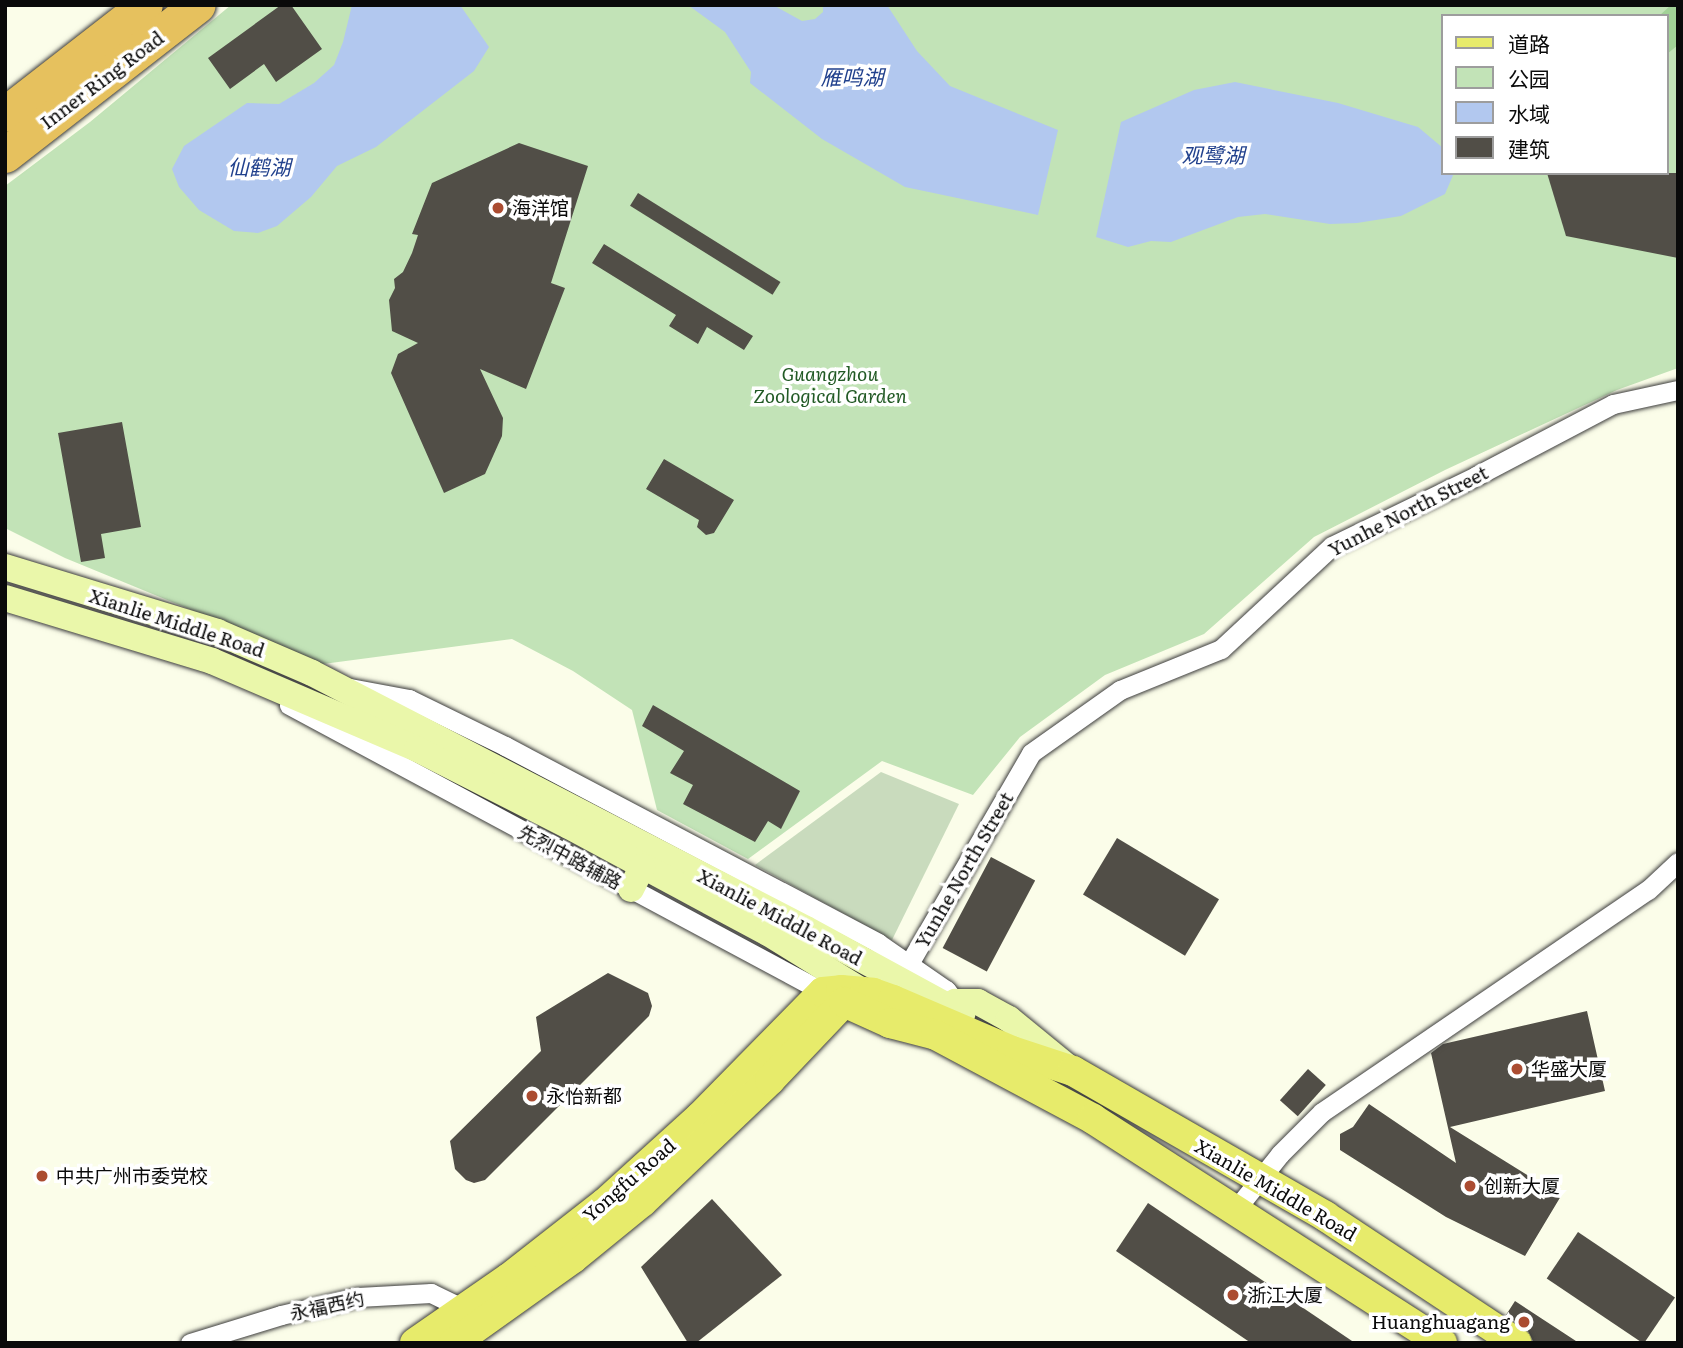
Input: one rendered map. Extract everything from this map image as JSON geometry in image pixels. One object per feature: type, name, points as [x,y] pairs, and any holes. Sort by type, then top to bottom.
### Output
[{"type":"highway","name":"Inner Ring Road","points":[[5,114],[145,5]]},
{"type":"highway","name":"Inner Ring Road","points":[[5,155],[198,5]]},
{"type":"main road","name":"Xianlie Middle Road","points":[[5,567],[217,632],[260,649],[627,823],[806,929],[904,972],[950,1016],[1093,1119],[1442,1343]]},
{"type":"main road","name":"Xianlie Middle Road","points":[[5,598],[212,661],[417,749],[637,878],[768,933],[843,990]]},
{"type":"main road","points":[[806,929],[843,990],[950,1016]]},
{"type":"main road","name":"Yongfu Road","points":[[415,1343],[466,1310],[558,1241],[843,990]]},
{"type":"main road","name":"Yongfu Road","points":[[454,1343],[573,1258],[642,1202],[770,1080],[843,990]]},
{"type":"main road","name":"Xianlie Middle Road","points":[[950,1016],[1012,1051],[1073,1071],[1261,1177],[1517,1343]]},
{"type":"street","name":"Yunhe North Street","points":[[904,972],[1031,753],[1120,690],[1221,649],[1332,546],[1613,404],[1678,390]]},
{"type":"street","points":[[627,823],[878,943],[904,972]]},
{"type":"street","points":[[1236,1209],[1261,1177],[1322,1112],[1648,890],[1678,862]]},
{"type":"street","name":"永福西约","points":[[190,1343],[281,1315],[358,1297],[431,1293],[466,1310]]},
{"type":"green space","name":"Guangzhou Zoological Garden","points":[[231,5],[1678,5],[1678,368],[1617,390],[1445,470],[1314,537],[1204,634],[1105,675],[1020,737],[973,795],[882,761],[748,859],[657,810],[632,710],[573,671],[512,639],[323,664],[65,558],[5,528],[5,186],[90,122]]},
{"type":"green space","points":[[1671,5],[1678,5],[1678,45],[1669,52],[1669,14],[1661,14]]},
{"type":"green space","points":[[881,772],[959,804],[892,940],[755,865]]},
{"type":"water","name":"仙鹤湖","points":[[352,5],[460,5],[489,47],[474,71],[376,147],[337,166],[311,197],[277,226],[258,233],[234,231],[199,210],[179,187],[172,169],[184,146],[247,103],[279,104],[314,83],[334,65]]},
{"type":"water","name":"雁鸣湖","points":[[688,5],[773,5],[802,21],[815,19],[823,12],[823,5],[887,5],[917,51],[950,86],[1058,130],[1038,215],[905,187],[822,139],[750,83],[751,72],[725,32]]},
{"type":"water","name":"观鹭湖","points":[[1235,82],[1338,103],[1418,127],[1442,147],[1442,175],[1453,175],[1445,194],[1401,216],[1330,224],[1265,214],[1238,217],[1171,242],[1151,241],[1128,247],[1096,237],[1121,122],[1194,90]]},
{"type":"building","points":[[281,5],[291,5],[322,49],[276,82],[264,64],[230,89],[208,58]]},
{"type":"building","points":[[519,143],[588,166],[551,283],[565,288],[526,389],[480,369],[503,418],[502,436],[485,474],[444,493],[391,373],[398,354],[418,343],[392,331],[389,300],[395,288],[394,279],[403,272],[412,253],[418,235],[412,234],[432,183]]},
{"type":"building","points":[[1678,173],[1678,258],[1566,236],[1548,175]]},
{"type":"building","points":[[638,193],[780,282],[773,295],[630,206]]},
{"type":"building","points":[[604,244],[753,336],[744,350],[707,327],[698,344],[669,326],[676,315],[592,263]]},
{"type":"building","points":[[122,422],[141,527],[101,534],[105,558],[81,562],[58,433]]},
{"type":"building","points":[[664,459],[734,500],[714,533],[706,535],[697,527],[699,520],[646,489]]},
{"type":"building","points":[[653,705],[800,791],[781,829],[768,821],[755,842],[683,804],[693,785],[670,773],[684,751],[642,726]]},
{"type":"building","points":[[1117,838],[1219,899],[1185,956],[1083,895]]},
{"type":"building","points":[[991,857],[1035,880],[987,971],[943,948]]},
{"type":"building","name":"永怡新都","points":[[608,973],[648,993],[652,1006],[649,1016],[485,1180],[474,1183],[466,1180],[455,1169],[450,1141],[541,1051],[536,1017]]},
{"type":"building","points":[[1587,1011],[1605,1091],[1450,1127],[1561,1196],[1525,1256],[1446,1217],[1340,1150],[1340,1134],[1353,1127],[1369,1104],[1456,1163],[1431,1053],[1443,1044]]},
{"type":"building","points":[[1308,1069],[1326,1085],[1298,1116],[1280,1100]]},
{"type":"building","points":[[712,1199],[782,1275],[696,1343],[688,1343],[641,1267]]},
{"type":"building","name":"浙江大厦","points":[[1148,1203],[1355,1343],[1251,1343],[1116,1251]]},
{"type":"building","points":[[1578,1232],[1675,1297],[1642,1343],[1547,1278]]},
{"type":"building","name":"Huanghuagang","points":[[1515,1301],[1579,1343],[1534,1343],[1527,1329],[1506,1315]]},
{"type":"place","name":"海洋馆","points":[[498,208]]},
{"type":"place","name":"华盛大厦","points":[[1517,1069]]},
{"type":"place","name":"永怡新都","points":[[532,1096]]},
{"type":"place","name":"中共广州市委党校","points":[[42,1176]]},
{"type":"place","name":"创新大厦","points":[[1470,1186]]},
{"type":"place","name":"浙江大厦","points":[[1233,1295]]},
{"type":"place","name":"Huanghuagang","points":[[1524,1322]]}]
